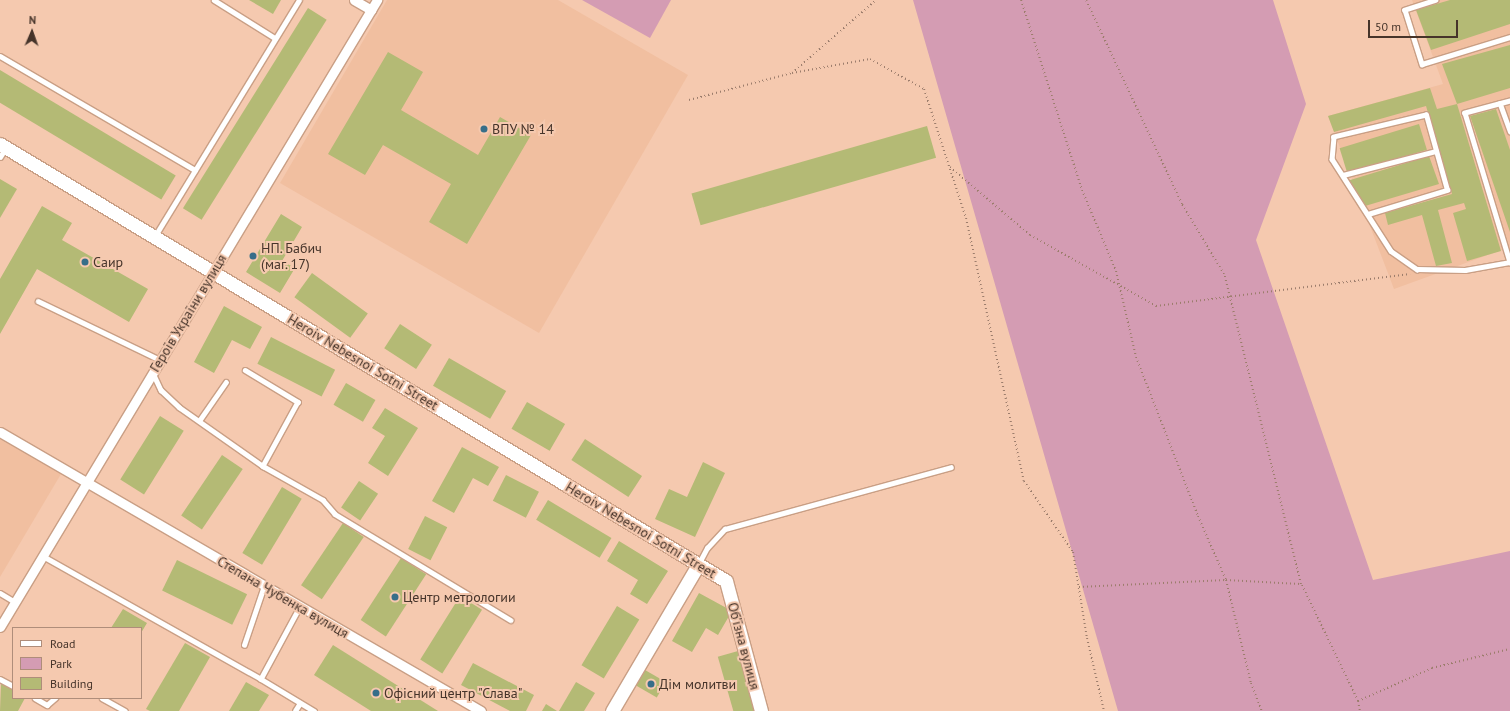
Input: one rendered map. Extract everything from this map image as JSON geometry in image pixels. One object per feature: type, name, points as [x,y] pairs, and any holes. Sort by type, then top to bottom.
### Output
[{"type":"street","points":[[354,0],[371,10]]},
{"type":"street","name":"Героїв України вулиця","points":[[0,627],[377,0]]},
{"type":"street","name":"Heroiv Nebesnoi Sotni Street","points":[[2,150],[214,271],[726,581]]},
{"type":"street","name":"Степана Чубенка вулиця","points":[[0,432],[86,484],[481,711]]},
{"type":"street","points":[[612,711],[698,565]]},
{"type":"street","name":"Об’їзна вулиця","points":[[726,581],[761,711]]},
{"type":"lane","points":[[214,0],[275,38]]},
{"type":"lane","points":[[155,236],[298,0]]},
{"type":"lane","points":[[1436,0],[1405,10],[1422,64],[1510,37]]},
{"type":"lane","points":[[0,56],[195,170]]},
{"type":"lane","points":[[1368,214],[1447,190],[1426,116],[1334,137],[1332,159],[1391,251],[1417,269],[1464,270],[1510,262],[1465,113],[1510,101]]},
{"type":"lane","points":[[1500,103],[1510,131]]},
{"type":"lane","points":[[1343,175],[1436,151]]},
{"type":"lane","points":[[38,301],[160,360]]},
{"type":"lane","points":[[245,370],[298,402],[263,466]]},
{"type":"lane","points":[[153,373],[161,390],[199,421],[263,466],[323,500],[335,514],[511,620]]},
{"type":"lane","points":[[199,421],[226,382]]},
{"type":"lane","points":[[698,565],[707,548],[725,529],[951,467]]},
{"type":"lane","points":[[43,556],[261,679],[314,711]]},
{"type":"lane","points":[[244,645],[264,586]]},
{"type":"lane","points":[[0,593],[15,602]]},
{"type":"lane","points":[[261,679],[300,607]]},
{"type":"lane","points":[[0,679],[12,685]]},
{"type":"lane","points":[[37,699],[47,705],[54,699]]},
{"type":"lane","points":[[104,699],[125,711]]},
{"type":"lane","points":[[295,711],[300,702]]},
{"type":"path","points":[[792,74],[876,0]]},
{"type":"path","points":[[1021,0],[1082,190],[1116,271],[1136,357],[1198,516],[1226,580],[1251,683],[1262,711]]},
{"type":"path","points":[[1086,0],[1182,204],[1224,274],[1301,584],[1358,701],[1360,711]]},
{"type":"path","points":[[689,100],[792,74],[870,59],[924,89],[966,218],[1024,480],[1073,552],[1087,638],[1104,711]]},
{"type":"path","points":[[949,166],[1030,235],[1120,288],[1156,306],[1230,295],[1415,274]]},
{"type":"path","points":[[1078,587],[1226,580],[1301,584]]},
{"type":"path","points":[[1358,701],[1432,668],[1510,649]]},
{"type":"shaded area","name":"ВПУ № 14","points":[[387,0],[558,0],[688,75],[539,333],[280,183]]},
{"type":"shaded area","points":[[1412,0],[1510,0],[1510,247],[1394,289],[1328,116],[1443,84]]},
{"type":"shaded area","points":[[0,437],[61,474],[0,577]]},
{"type":"green space","points":[[582,0],[671,0],[650,38]]},
{"type":"green space","points":[[913,0],[1273,0],[1306,104],[1256,240],[1373,580],[1510,551],[1510,711],[1118,711]]},
{"type":"building","points":[[249,0],[281,0],[273,14]]},
{"type":"building","points":[[1450,0],[1510,0],[1510,24],[1431,50],[1416,10]]},
{"type":"building","points":[[308,8],[327,20],[202,220],[183,208]]},
{"type":"building","points":[[1510,45],[1510,88],[1457,104],[1442,64]]},
{"type":"building","points":[[388,52],[423,72],[401,110],[478,155],[500,117],[531,135],[467,244],[429,222],[451,184],[383,145],[365,175],[328,154]]},
{"type":"building","points":[[0,70],[176,176],[161,200],[0,103]]},
{"type":"building","points":[[1430,88],[1437,109],[1457,104],[1501,251],[1467,261],[1453,213],[1466,209],[1464,203],[1438,210],[1452,263],[1436,266],[1422,215],[1388,225],[1385,213],[1452,194],[1426,106],[1334,132],[1328,116]]},
{"type":"building","points":[[1496,109],[1510,150],[1510,232],[1470,116]]},
{"type":"building","points":[[1419,124],[1427,150],[1348,174],[1340,148]]},
{"type":"building","points":[[927,126],[936,158],[701,225],[691,194]]},
{"type":"building","points":[[1429,156],[1439,184],[1365,206],[1347,181]]},
{"type":"building","points":[[0,179],[17,189],[0,218]]},
{"type":"building","points":[[42,206],[72,223],[62,240],[148,289],[129,322],[37,269],[0,334],[0,279]]},
{"type":"building","points":[[281,214],[302,227],[282,261],[295,268],[280,293],[246,272]]},
{"type":"building","points":[[312,273],[368,314],[350,338],[294,297]]},
{"type":"building","points":[[224,306],[262,327],[250,349],[232,340],[214,373],[194,362]]},
{"type":"building","points":[[400,324],[432,345],[416,369],[384,348]]},
{"type":"building","points":[[271,337],[335,370],[322,396],[257,364]]},
{"type":"building","points":[[449,358],[506,391],[490,419],[433,386]]},
{"type":"building","points":[[346,383],[375,400],[363,422],[334,405]]},
{"type":"building","points":[[527,402],[565,424],[550,451],[512,429]]},
{"type":"building","points":[[385,408],[418,428],[388,476],[368,463],[385,436],[372,428]]},
{"type":"building","points":[[160,416],[184,431],[144,494],[120,480]]},
{"type":"building","points":[[585,439],[642,476],[628,497],[571,460]]},
{"type":"building","points":[[462,447],[499,467],[488,486],[473,478],[454,513],[432,501]]},
{"type":"building","points":[[222,455],[243,469],[202,529],[181,516]]},
{"type":"building","points":[[703,462],[725,473],[695,537],[655,519],[669,489],[687,497]]},
{"type":"building","points":[[506,475],[539,492],[526,518],[493,501]]},
{"type":"building","points":[[359,481],[378,494],[360,520],[341,508]]},
{"type":"building","points":[[282,487],[302,499],[262,565],[242,553]]},
{"type":"building","points":[[548,500],[611,538],[600,558],[536,520]]},
{"type":"building","points":[[425,516],[447,527],[430,560],[408,549]]},
{"type":"building","points":[[343,523],[364,537],[322,599],[301,585]]},
{"type":"building","points":[[619,541],[668,571],[647,604],[630,594],[638,580],[607,561]]},
{"type":"building","name":"Центр метрологии","points":[[401,558],[426,574],[386,636],[361,620]]},
{"type":"building","points":[[177,560],[247,594],[232,625],[162,591]]},
{"type":"building","points":[[699,593],[732,611],[718,635],[706,628],[692,652],[672,641]]},
{"type":"building","points":[[460,596],[482,610],[442,673],[420,660]]},
{"type":"building","points":[[617,606],[639,619],[604,679],[581,665]]},
{"type":"building","points":[[123,609],[147,623],[142,631],[142,627],[112,627]]},
{"type":"building","points":[[185,643],[210,657],[179,711],[150,711],[146,709]]},
{"type":"building","name":"Офісний центр \"Слава\"","points":[[333,645],[438,711],[371,711],[314,675]]},
{"type":"building","points":[[738,651],[755,711],[733,711],[718,657]]},
{"type":"building","points":[[473,663],[534,695],[526,711],[510,711],[461,685]]},
{"type":"building","name":"Дім молитви","points":[[645,670],[666,682],[657,698],[636,686]]},
{"type":"building","points":[[1,682],[12,688],[12,699],[24,699],[18,711],[0,711]]},
{"type":"building","points":[[246,682],[269,695],[259,711],[229,711]]},
{"type":"building","points":[[576,682],[595,693],[584,711],[559,711]]},
{"type":"building","points":[[546,704],[557,711],[542,711]]},
{"type":"place","name":"ВПУ № 14","points":[[484,129]]},
{"type":"place","name":"НП. Бабич (маг. 17)","points":[[253,256]]},
{"type":"place","name":"Саир","points":[[85,262]]},
{"type":"place","name":"Центр метрологии","points":[[395,597]]},
{"type":"place","name":"Дім молитви","points":[[651,684]]},
{"type":"place","name":"Офісний центр \"Слава\"","points":[[376,693]]}]
